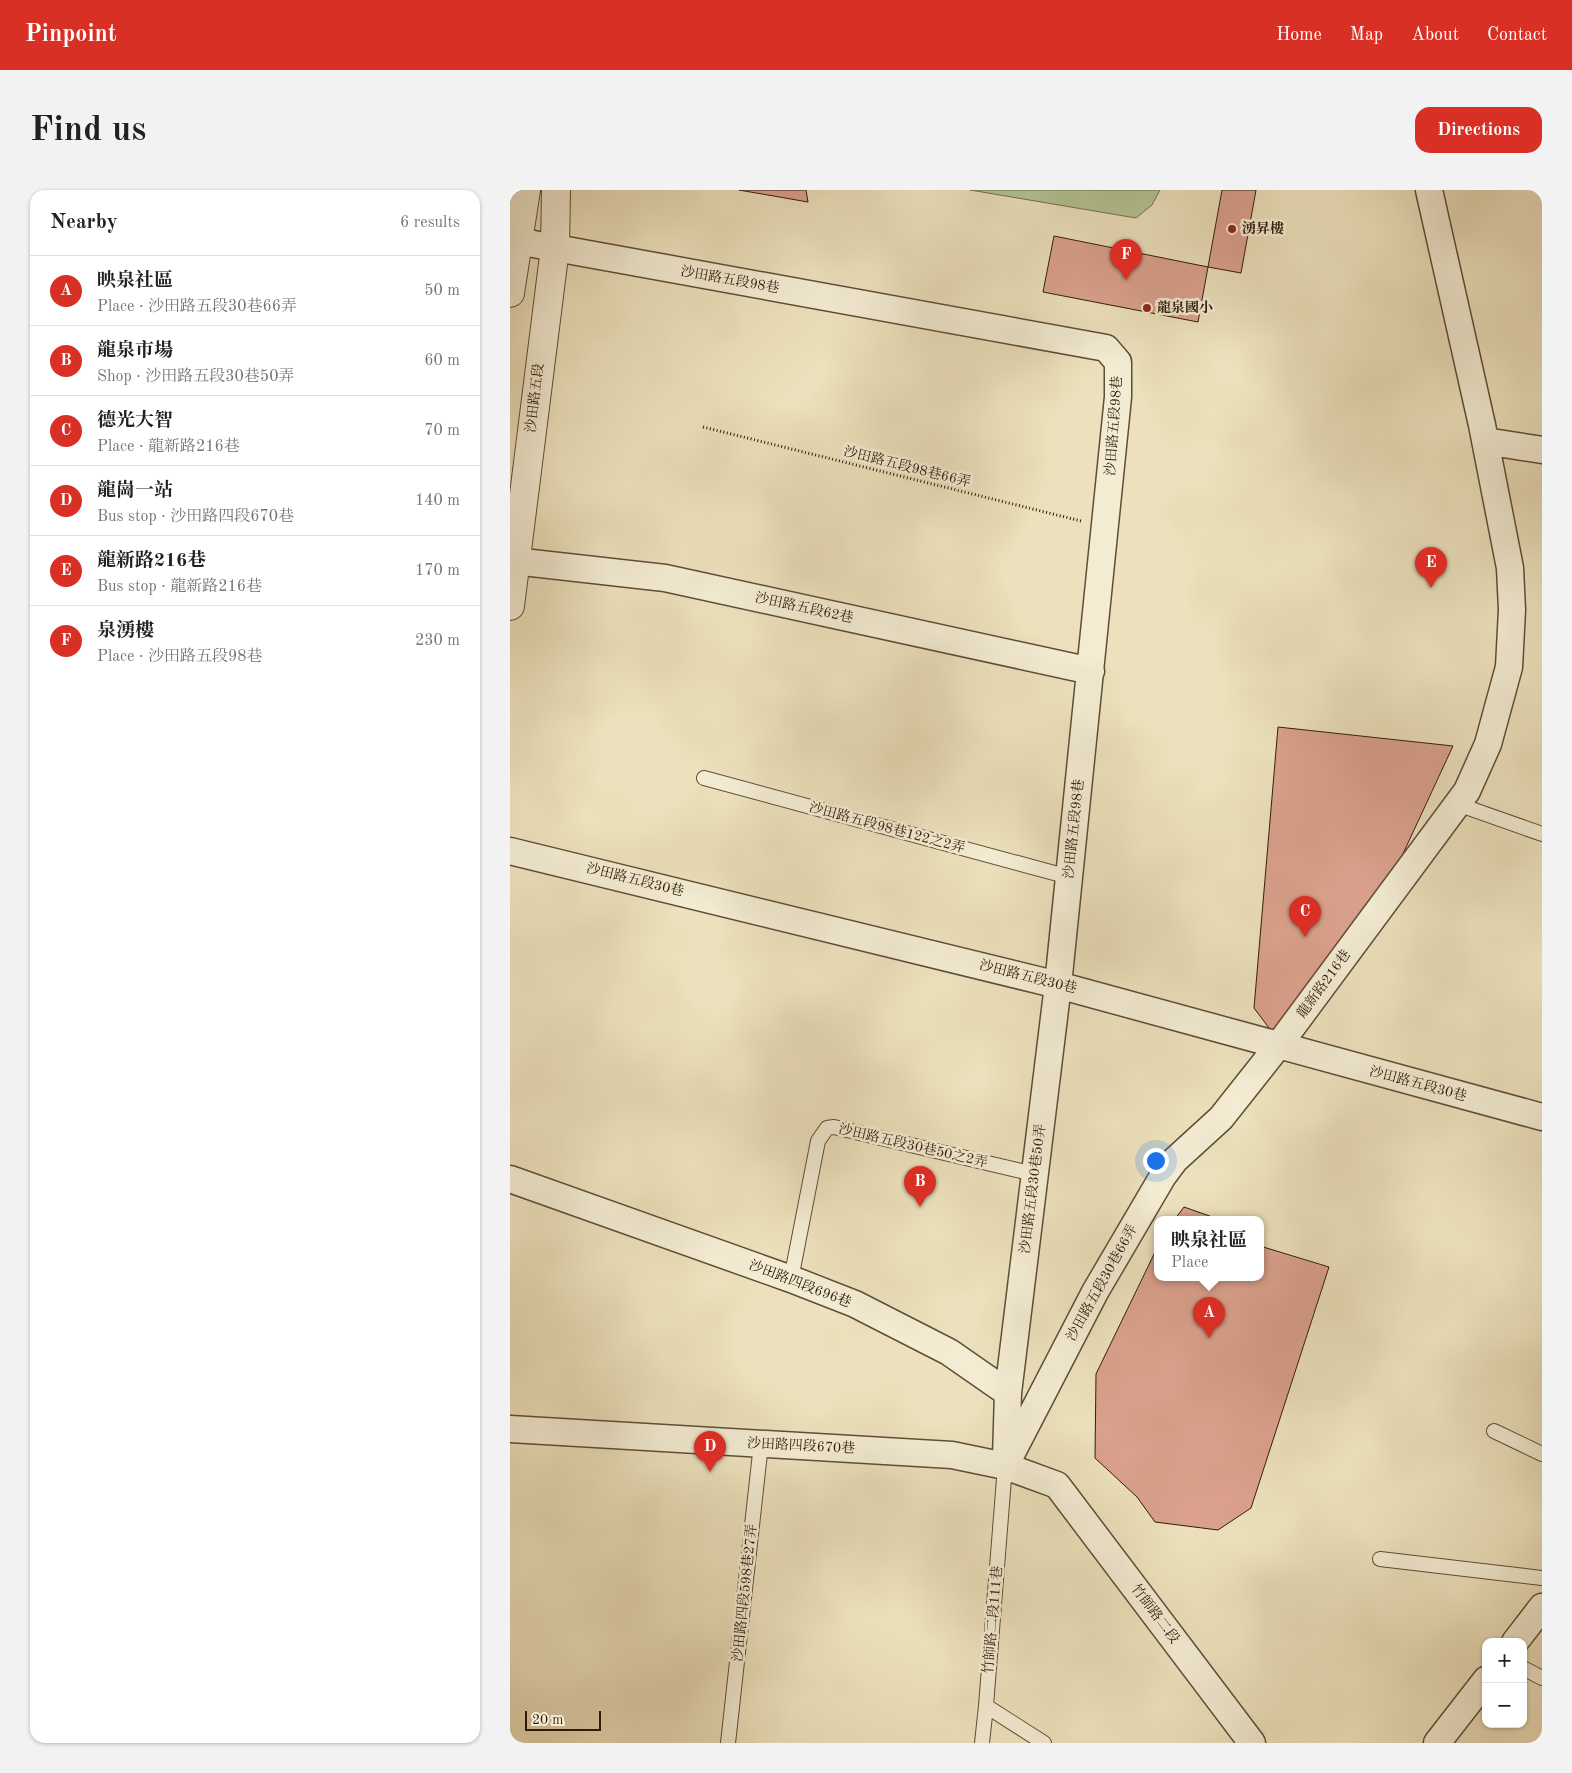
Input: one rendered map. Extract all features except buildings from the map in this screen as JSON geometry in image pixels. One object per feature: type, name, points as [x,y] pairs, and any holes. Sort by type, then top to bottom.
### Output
[{"type":"street","points":[[510,293],[514,239],[526,190]]},
{"type":"street","name":"沙田路五段","points":[[510,606],[514,561],[555,248],[556,190]]},
{"type":"street","name":"龍新路216巷","points":[[1278,1046],[1467,792],[1488,744],[1509,667],[1512,610],[1510,568],[1485,441],[1430,190]]},
{"type":"street","name":"沙田路五段98巷","points":[[514,239],[1106,348],[1118,362],[1118,396],[1058,984]]},
{"type":"street","points":[[1485,441],[1542,450]]},
{"type":"street","name":"沙田路五段62巷","points":[[514,561],[665,578],[1091,671]]},
{"type":"street","name":"沙田路五段30巷","points":[[510,851],[1058,984],[1542,1117]]},
{"type":"street","name":"沙田路五段30巷50弄","points":[[1008,1393],[1058,984]]},
{"type":"street","name":"沙田路五段30巷66弄","points":[[1006,1466],[1095,1292],[1163,1176],[1175,1160],[1221,1118],[1278,1046]]},
{"type":"street","name":"沙田路四段696巷","points":[[510,1179],[856,1304],[908,1329],[949,1352],[1008,1393]]},
{"type":"street","points":[[1006,1466],[1008,1393]]},
{"type":"street","name":"沙田路四段670巷","points":[[510,1429],[952,1455],[1006,1466],[1057,1485]]},
{"type":"street","name":"竹師路二段","points":[[1057,1485],[1252,1743]]},
{"type":"street","points":[[1518,1638],[1542,1607]]},
{"type":"street","points":[[1437,1743],[1484,1683]]},
{"type":"lane","name":"沙田路五段98巷122之2弄","points":[[704,778],[1069,877]]},
{"type":"lane","points":[[1457,804],[1542,834]]},
{"type":"lane","name":"沙田路五段30巷50之2弄","points":[[791,1279],[818,1141],[827,1128],[834,1127],[1034,1174]]},
{"type":"lane","points":[[1494,1431],[1542,1454]]},
{"type":"lane","name":"沙田路四段598巷27弄","points":[[728,1743],[761,1444]]},
{"type":"lane","name":"竹師路二段111巷","points":[[982,1743],[1006,1466]]},
{"type":"lane","points":[[1380,1559],[1542,1578]]},
{"type":"lane","points":[[1527,1670],[1542,1678]]},
{"type":"lane","points":[[986,1706],[1044,1743]]},
{"type":"path","name":"沙田路五段98巷66弄","points":[[703,427],[1105,527]]},
{"type":"green space","points":[[970,190],[1160,190],[1152,205],[1136,218]]},
{"type":"place","name":"湧昇樓","points":[[1232,229]]},
{"type":"place","name":"泉湧樓","points":[[1126,280]]},
{"type":"place","name":"龍泉國小","points":[[1147,308]]},
{"type":"place","name":"龍新路216巷","points":[[1431,588]]},
{"type":"place","name":"德光大智","points":[[1305,937]]},
{"type":"place","name":"龍泉市場","points":[[920,1207]]},
{"type":"place","name":"映泉社區","points":[[1209,1338]]},
{"type":"place","name":"龍崗一站","points":[[710,1472]]}]
